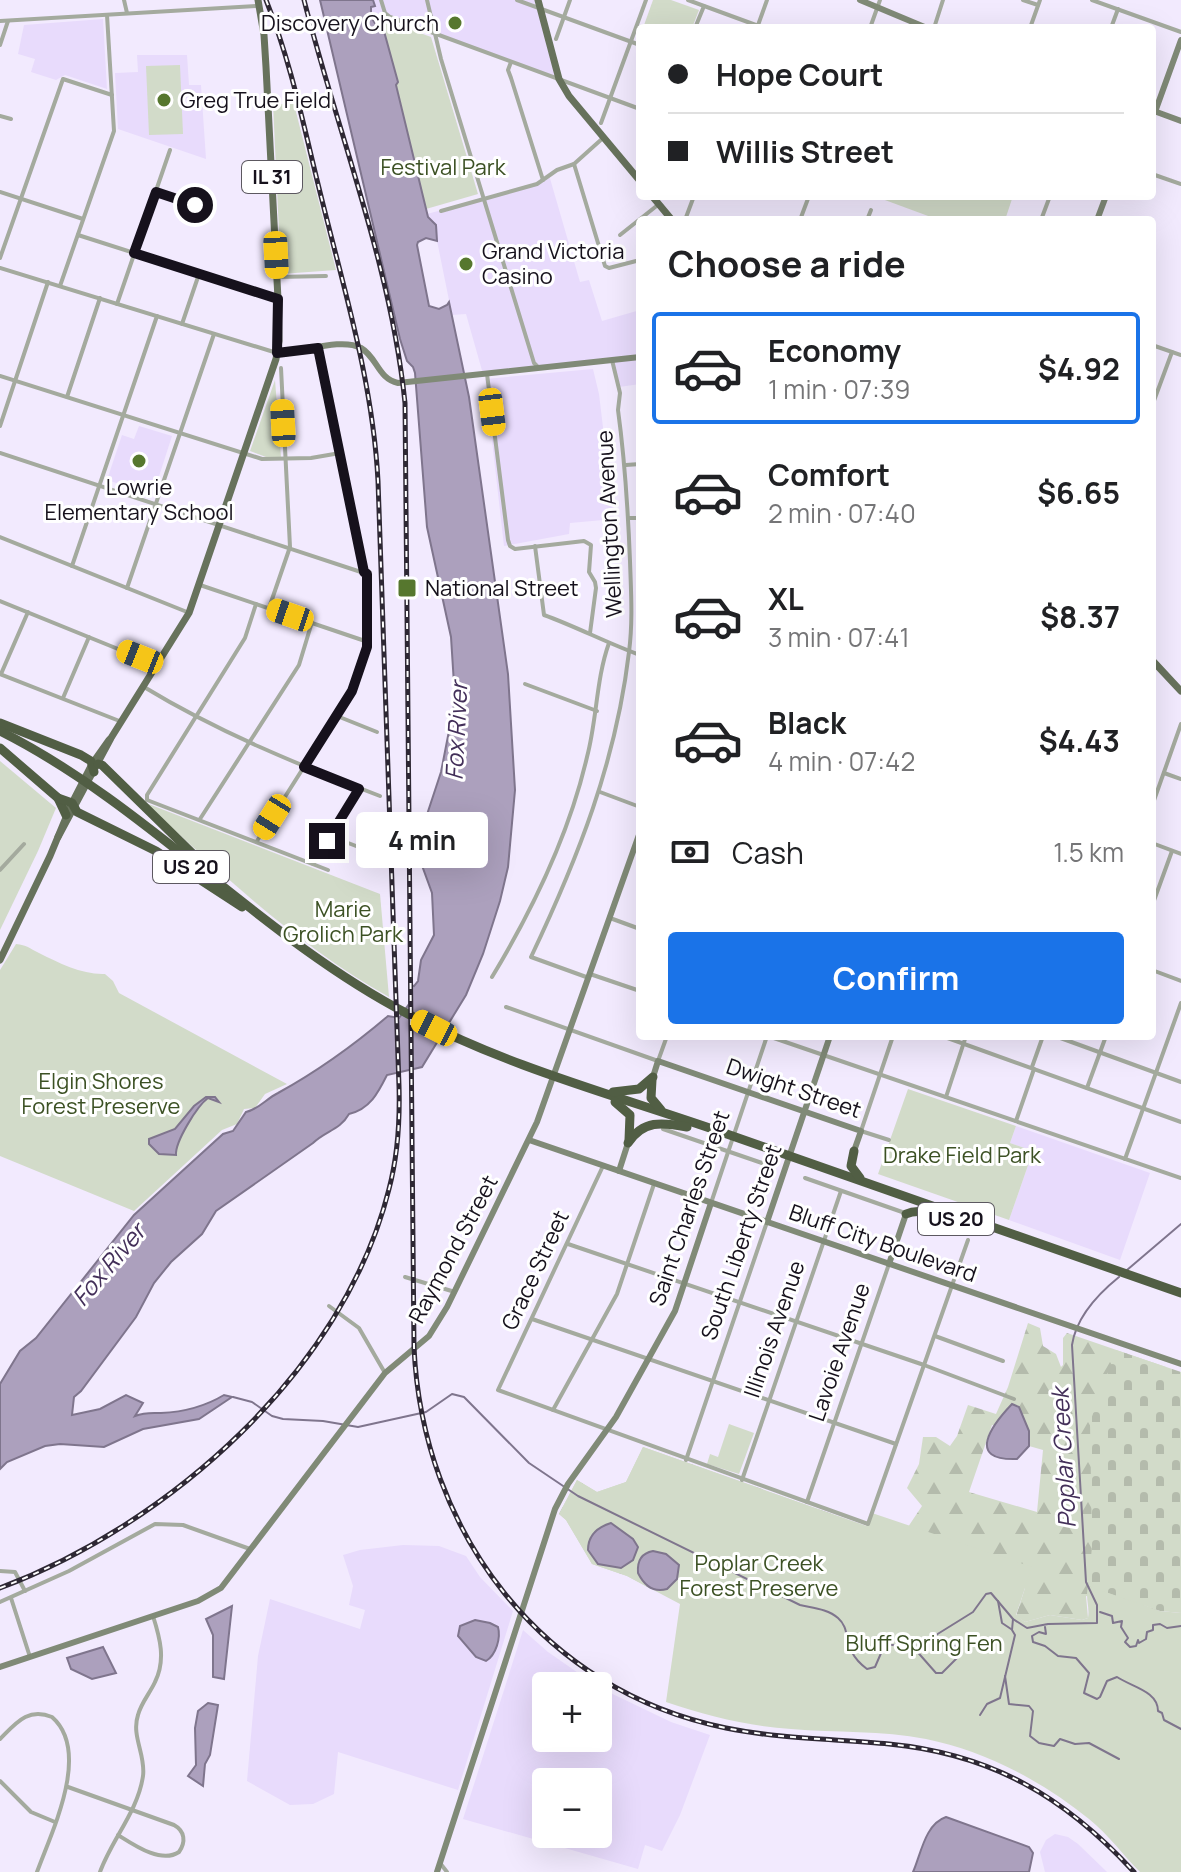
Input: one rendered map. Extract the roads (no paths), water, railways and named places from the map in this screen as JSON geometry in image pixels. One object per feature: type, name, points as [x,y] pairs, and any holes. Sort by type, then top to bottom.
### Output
[{"type":"highway","points":[[0,723],[81,755],[92,771],[104,766],[241,902]]},
{"type":"highway","name":"US 20","points":[[0,734],[42,753],[104,793],[241,902],[379,1002],[483,1052],[668,1114],[963,1222],[1181,1296]]},
{"type":"highway","points":[[0,748],[71,809],[182,866],[241,902]]},
{"type":"highway","points":[[596,1090],[631,1092],[648,1084],[653,1077]]},
{"type":"highway","points":[[653,1077],[651,1098],[668,1114]]},
{"type":"highway","name":"US 20","points":[[563,1081],[687,1127],[719,1134]]},
{"type":"highway","points":[[615,1102],[630,1115],[628,1143]]},
{"type":"highway","points":[[628,1143],[635,1133],[651,1124],[687,1127]]},
{"type":"highway","points":[[854,1151],[851,1169],[866,1182]]},
{"type":"highway","name":"US 20","points":[[800,1163],[866,1182],[1113,1272]]},
{"type":"highway","points":[[906,1214],[919,1211],[963,1222]]},
{"type":"main road","name":"IL 31","points":[[0,960],[103,745],[122,722],[189,613],[277,353],[277,277],[264,35],[259,3]]},
{"type":"main road","points":[[539,4],[559,79],[636,176]]},
{"type":"main road","points":[[656,200],[669,216]]},
{"type":"main road","points":[[1156,666],[1181,691]]},
{"type":"street","points":[[124,0],[127,13]]},
{"type":"street","points":[[195,0],[196,9]]},
{"type":"street","points":[[381,0],[388,17],[636,108]]},
{"type":"street","points":[[427,0],[536,367]]},
{"type":"street","points":[[517,0],[539,4],[564,17],[636,44]]},
{"type":"street","points":[[556,39],[570,0]]},
{"type":"street","points":[[637,24],[646,0]]},
{"type":"street","points":[[688,0],[749,24]]},
{"type":"street","points":[[758,24],[767,0]]},
{"type":"street","points":[[860,0],[879,3],[919,24]]},
{"type":"street","points":[[935,24],[943,0]]},
{"type":"street","points":[[1023,0],[1039,3],[1031,24]]},
{"type":"street","points":[[1092,0],[1181,32]]},
{"type":"street","points":[[0,21],[259,3]]},
{"type":"street","points":[[871,24],[879,3]]},
{"type":"street","points":[[697,24],[704,6]]},
{"type":"street","points":[[1112,24],[1118,9]]},
{"type":"street","points":[[60,286],[114,131],[107,15]]},
{"type":"street","points":[[0,45],[8,21]]},
{"type":"street","points":[[601,123],[636,28]]},
{"type":"street","points":[[1156,106],[1178,59],[1181,40]]},
{"type":"street","points":[[511,62],[508,70],[543,180]]},
{"type":"street","points":[[0,258],[63,79],[112,95]]},
{"type":"street","points":[[1156,113],[1181,121]]},
{"type":"street","points":[[0,116],[11,119]]},
{"type":"street","points":[[441,211],[537,184],[557,170],[574,164],[604,137]]},
{"type":"street","points":[[117,304],[170,150]]},
{"type":"street","points":[[574,164],[606,268],[636,261]]},
{"type":"street","points":[[1156,175],[1181,184]]},
{"type":"street","points":[[0,192],[83,219]]},
{"type":"street","points":[[156,192],[197,205]]},
{"type":"street","points":[[644,216],[659,204]]},
{"type":"street","points":[[869,216],[871,210]]},
{"type":"street","points":[[620,235],[636,222]]},
{"type":"street","points":[[78,235],[278,299]]},
{"type":"street","points":[[0,268],[277,353],[356,346],[366,352],[387,380],[398,383],[636,357]]},
{"type":"street","points":[[182,324],[199,274]]},
{"type":"street","points":[[277,277],[326,276]]},
{"type":"street","points":[[0,426],[48,282]]},
{"type":"street","points":[[67,397],[100,298]]},
{"type":"street","points":[[72,566],[157,316]]},
{"type":"street","points":[[127,588],[214,334]]},
{"type":"street","points":[[1156,346],[1181,355]]},
{"type":"street","points":[[257,841],[352,691],[368,642],[367,574],[364,572],[318,348]]},
{"type":"street","points":[[1156,395],[1172,352]]},
{"type":"street","name":"Wellington Avenue","points":[[590,976],[531,957],[579,853],[600,792],[629,652],[633,594],[626,465],[618,410],[619,389],[612,360]]},
{"type":"street","points":[[269,608],[290,547],[281,368]]},
{"type":"street","points":[[487,374],[510,546],[515,549],[584,541],[591,545],[589,572],[596,588],[590,633]]},
{"type":"street","points":[[0,376],[262,459],[340,453]]},
{"type":"street","points":[[0,453],[364,572]]},
{"type":"street","points":[[626,465],[636,464]]},
{"type":"street","points":[[629,518],[636,518]]},
{"type":"street","points":[[0,537],[189,613]]},
{"type":"street","points":[[535,546],[544,615],[636,654]]},
{"type":"street","points":[[200,585],[368,642]]},
{"type":"street","points":[[0,601],[157,665]]},
{"type":"street","points":[[256,604],[245,638],[147,795],[147,800],[328,870]]},
{"type":"street","points":[[28,612],[0,674],[122,722]]},
{"type":"street","points":[[200,819],[299,665],[312,622]]},
{"type":"street","points":[[63,698],[89,637]]},
{"type":"street","name":"Wellington Avenue","points":[[492,977],[528,912],[560,841],[587,760],[609,643]]},
{"type":"street","points":[[525,684],[597,711]]},
{"type":"street","points":[[144,687],[195,716],[304,767],[380,796]]},
{"type":"street","points":[[337,716],[377,732]]},
{"type":"street","points":[[1156,795],[1181,724]]},
{"type":"street","points":[[1164,773],[1181,779]]},
{"type":"street","points":[[313,864],[359,789]]},
{"type":"street","points":[[600,792],[636,806]]},
{"type":"street","points":[[330,836],[382,856]]},
{"type":"street","name":"Raymond Street","points":[[0,1667],[213,1594],[233,1575],[385,1373],[429,1336],[455,1292],[529,1140],[636,843]]},
{"type":"street","points":[[0,870],[24,844]]},
{"type":"street","points":[[1156,845],[1181,854]]},
{"type":"street","points":[[1156,895],[1172,851]]},
{"type":"street","points":[[610,918],[636,928]]},
{"type":"street","points":[[1156,972],[1181,981]]},
{"type":"street","points":[[590,976],[636,990]]},
{"type":"street","points":[[1125,1159],[1181,1003]]},
{"type":"street","name":"Dwight Street","points":[[506,1007],[889,1140]]},
{"type":"street","points":[[653,1077],[666,1040]]},
{"type":"street","name":"Saint Charles Street","points":[[437,1872],[494,1690],[561,1496],[607,1430],[675,1311],[767,1040]]},
{"type":"street","points":[[780,1040],[1181,1178]]},
{"type":"street","name":"South Liberty Street","points":[[686,1460],[829,1040]]},
{"type":"street","points":[[854,1151],[892,1040]]},
{"type":"street","points":[[952,1040],[1181,1122]]},
{"type":"street","points":[[946,1097],[964,1040]]},
{"type":"street","points":[[1016,1121],[1042,1040]]},
{"type":"street","points":[[1066,1040],[1181,1082]]},
{"type":"street","points":[[1087,1088],[1104,1040]]},
{"type":"street","points":[[663,1129],[762,1163]]},
{"type":"street","name":"Bluff City Boulevard","points":[[529,1140],[1181,1364]]},
{"type":"street","points":[[619,1171],[628,1143]]},
{"type":"street","name":"Grace Street","points":[[553,1410],[498,1390],[603,1166]]},
{"type":"street","points":[[805,1178],[906,1214]]},
{"type":"street","points":[[654,1184],[617,1294],[553,1410],[868,1524],[968,1240]]},
{"type":"street","name":"Illinois Avenue","points":[[742,1480],[841,1191]]},
{"type":"street","name":"Lavoie Avenue","points":[[807,1502],[906,1214]]},
{"type":"street","points":[[568,1244],[924,1365],[1014,1399]]},
{"type":"street","points":[[405,1277],[455,1292]]},
{"type":"street","points":[[329,1306],[359,1328],[385,1373]]},
{"type":"street","points":[[532,1319],[896,1444]]},
{"type":"street","points":[[935,1336],[1003,1361]]},
{"type":"street","points":[[0,1602],[79,1566],[155,1524],[183,1525],[252,1549]]},
{"type":"street","points":[[0,1571],[15,1572],[25,1591]]},
{"type":"street","points":[[11,1598],[30,1657]]},
{"type":"street","points":[[100,1872],[108,1850],[132,1810],[144,1772],[136,1730],[137,1717],[155,1683],[161,1663],[161,1640],[153,1616]]},
{"type":"street","points":[[0,1739],[21,1718],[30,1714],[52,1717],[62,1729],[68,1756],[68,1787],[37,1872]]},
{"type":"street","points":[[0,1781],[27,1809],[55,1822]]},
{"type":"street","points":[[68,1787],[178,1828],[184,1840],[176,1854],[165,1856],[136,1846],[118,1835]]},
{"type":"street","points":[[440,1863],[447,1872]]},
{"type":"water","name":"Fox River","points":[[320,0],[373,0],[375,6],[371,7],[371,17],[376,25],[382,24],[428,217],[436,225],[437,241],[426,238],[417,245],[429,306],[439,309],[449,302],[469,397],[508,674],[515,790],[508,867],[483,954],[466,995],[422,1067],[387,1075],[368,1104],[349,1114],[337,1127],[216,1211],[202,1234],[171,1262],[154,1283],[136,1317],[74,1397],[72,1415],[100,1409],[126,1395],[143,1403],[135,1416],[186,1410],[224,1395],[232,1397],[199,1419],[143,1429],[104,1447],[45,1446],[7,1462],[0,1469],[0,1384],[20,1351],[36,1338],[134,1215],[223,1134],[233,1131],[246,1112],[321,1067],[388,1016],[399,1018],[409,1004],[410,985],[414,986],[418,981],[421,960],[434,935],[432,893],[420,860],[419,839],[441,772],[455,700],[451,637],[427,527],[415,373],[407,361],[400,339]]},
{"type":"water","points":[[206,1097],[215,1097],[219,1102],[208,1098],[198,1108],[183,1133],[176,1155],[159,1154],[149,1144],[149,1139],[175,1129]]},
{"type":"water","points":[[1012,1404],[1019,1407],[1029,1431],[1029,1446],[1017,1459],[1001,1458],[991,1454],[987,1448],[991,1431]]},
{"type":"water","points":[[611,1523],[633,1539],[638,1547],[633,1560],[621,1568],[598,1564],[588,1550],[595,1532]]},
{"type":"water","points":[[653,1551],[666,1554],[679,1565],[677,1579],[667,1589],[650,1587],[638,1573],[641,1558]]},
{"type":"water","points":[[232,1606],[224,1679],[213,1677],[213,1635],[206,1619]]},
{"type":"water","points":[[475,1620],[498,1627],[497,1646],[486,1661],[476,1657],[458,1636],[460,1626]]},
{"type":"water","points":[[103,1647],[116,1673],[92,1679],[71,1669],[67,1658]]},
{"type":"water","points":[[208,1703],[218,1705],[203,1786],[188,1776],[196,1765],[198,1711]]},
{"type":"water","points":[[946,1817],[1029,1847],[1033,1853],[1029,1872],[913,1872],[928,1833]]},
{"type":"waterway","name":"Poplar Creek","points":[[1127,1270],[1181,1224]]},
{"type":"waterway","name":"Poplar Creek","points":[[233,1397],[252,1402],[272,1416],[283,1419],[358,1427],[426,1412],[452,1394],[464,1397],[529,1463],[578,1496],[800,1605],[834,1615],[845,1629],[853,1654],[867,1669],[875,1667],[885,1644],[914,1648],[936,1673],[942,1673],[959,1656],[960,1648],[938,1641],[936,1635],[973,1612],[986,1594],[991,1593],[1013,1619],[1027,1628],[1048,1624],[1097,1623],[1097,1605],[1086,1582],[1072,1345],[1078,1325],[1089,1307],[1119,1277]]},
{"type":"waterway","name":"Poplar Creek","points":[[998,1601],[1002,1623],[1011,1629]]},
{"type":"waterway","points":[[1100,1612],[1112,1616],[1113,1623],[1122,1621],[1121,1627],[1128,1638],[1125,1642],[1130,1647],[1136,1646],[1138,1640],[1139,1643],[1146,1639],[1153,1625],[1160,1624],[1167,1628],[1181,1626]]},
{"type":"waterway","points":[[980,1715],[987,1704],[1000,1698],[1015,1635],[1013,1619]]},
{"type":"waterway","points":[[1045,1627],[1046,1634],[1039,1632],[1032,1636],[1033,1642],[1058,1656],[1076,1658],[1089,1673],[1084,1693],[1097,1699],[1107,1681],[1117,1677],[1149,1694],[1164,1720],[1181,1729]]},
{"type":"waterway","points":[[1005,1676],[1009,1704],[1029,1706],[1033,1711],[1030,1736],[1039,1743],[1054,1746],[1060,1739],[1075,1744],[1089,1743],[1119,1759]]},
{"type":"railway","points":[[0,1588],[64,1560],[126,1524],[186,1481],[241,1432],[291,1378],[333,1319],[366,1255],[389,1189],[394,1163],[399,1125],[399,1086],[375,445],[349,304],[291,74],[266,0]]},
{"type":"railway","points":[[304,0],[376,250],[398,352],[405,403],[414,1347],[422,1415],[440,1479],[468,1539],[504,1593],[549,1640],[601,1679],[660,1709],[726,1728],[926,1749],[994,1769],[1053,1801],[1108,1845],[1134,1872]]},
{"type":"place","name":"Discovery Church","points":[[455,23]]},
{"type":"place","name":"Greg True Field","points":[[164,100]]},
{"type":"place","name":"Grand Victoria Casino","points":[[466,264]]},
{"type":"place","name":"Lowrie Elementary School","points":[[139,461]]},
{"type":"place","name":"National Street","points":[[407,588]]},
{"type":"park label","name":"Festival Park","points":[[443,167]]},
{"type":"park label","name":"Marie Grolich Park","points":[[343,922]]},
{"type":"park label","name":"Elgin Shores Forest Preserve","points":[[101,1094]]},
{"type":"park label","name":"Drake Field Park","points":[[962,1155]]},
{"type":"park label","name":"Poplar Creek Forest Preserve","points":[[759,1576]]},
{"type":"park label","name":"Bluff Spring Fen","points":[[924,1643]]}]
